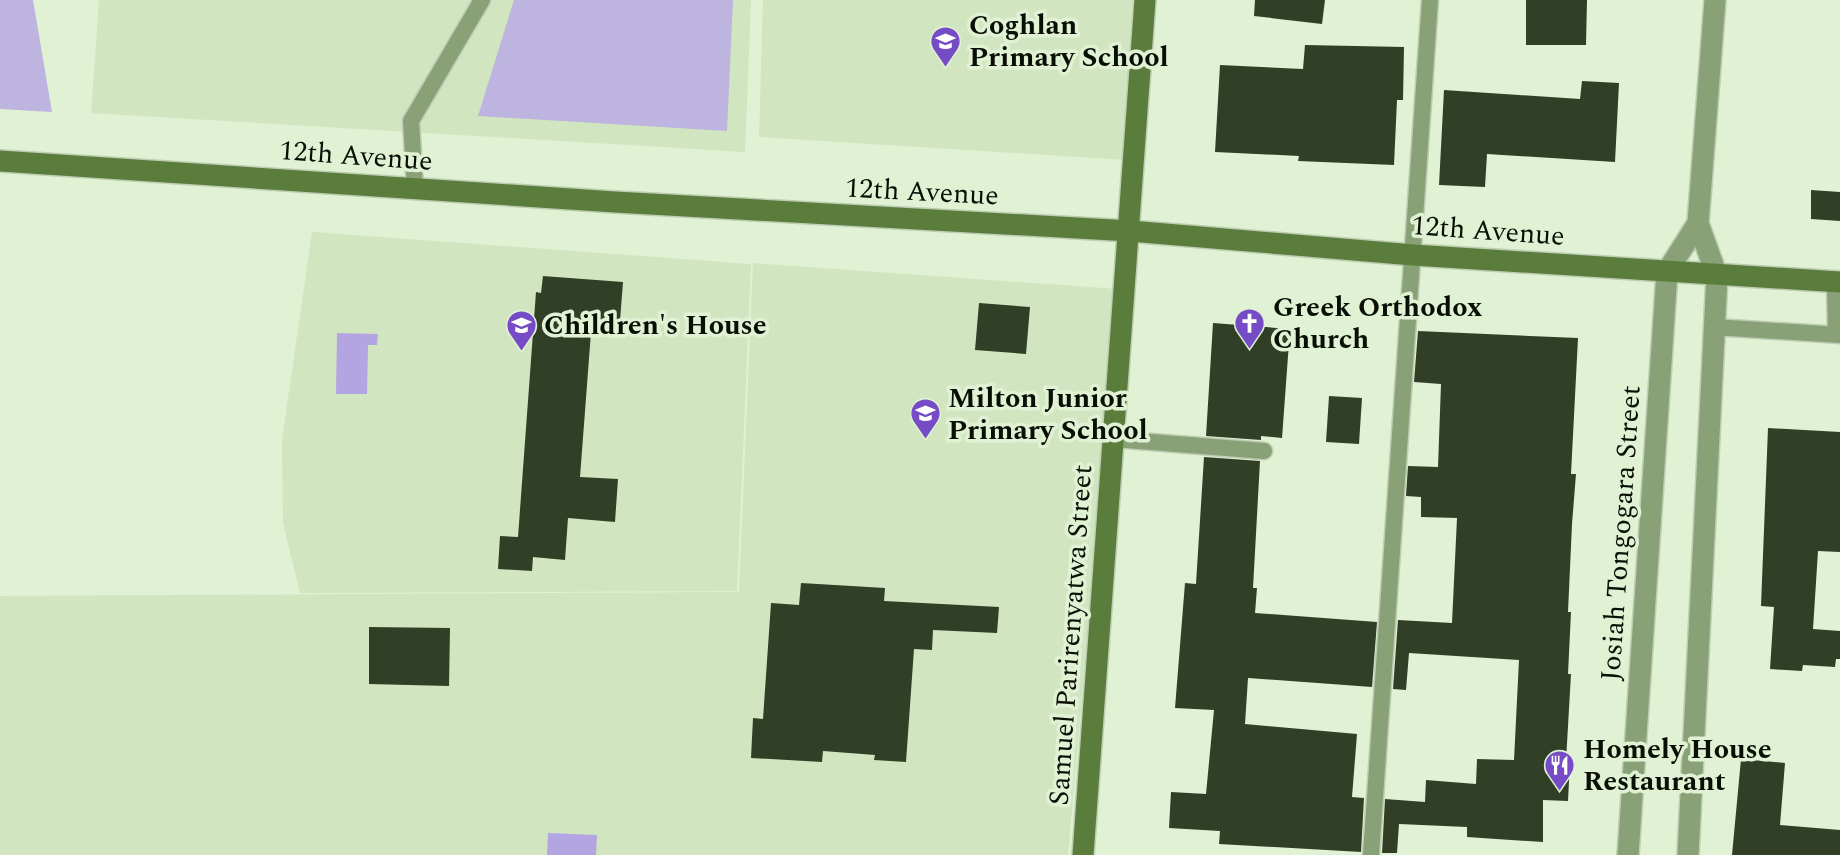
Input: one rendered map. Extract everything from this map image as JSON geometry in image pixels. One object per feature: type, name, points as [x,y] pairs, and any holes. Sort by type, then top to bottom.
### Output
[{"type":"main road","name":"Samuel Parirenyatwa Street","points":[[1083,855],[1145,0]]},
{"type":"main road","name":"12th Avenue","points":[[0,161],[1130,231],[1717,276],[1837,282]]},
{"type":"street","name":"Josiah Tongogara Street","points":[[1688,855],[1717,276],[1698,223],[1714,0]]},
{"type":"street","name":"Josiah Tongogara Street","points":[[1628,855],[1667,272],[1698,223]]},
{"type":"lane","points":[[415,188],[411,121],[482,0]]},
{"type":"lane","points":[[1371,855],[1430,0]]},
{"type":"lane","points":[[1713,327],[1838,335],[1837,282]]},
{"type":"lane","points":[[1114,439],[1264,451]]},
{"type":"shaded area","points":[[0,0],[33,0],[52,112],[0,109]]},
{"type":"shaded area","points":[[99,0],[751,0],[745,152],[91,113]]},
{"type":"shaded area","points":[[514,0],[733,0],[727,131],[478,116]]},
{"type":"shaded area","name":"Coghlan Primary School","points":[[763,0],[1136,0],[1126,160],[759,137]]},
{"type":"shaded area","name":"Children's House","points":[[312,232],[751,264],[737,591],[300,593],[283,523],[282,440]]},
{"type":"shaded area","name":"Milton Junior Primary School","points":[[753,263],[1118,289],[1068,855],[0,855],[0,596],[739,592]]},
{"type":"shaded area","points":[[337,333],[378,334],[377,345],[368,345],[367,394],[336,394]]},
{"type":"shaded area","points":[[548,833],[597,835],[596,855],[547,855]]},
{"type":"building","points":[[1255,0],[1325,0],[1322,24],[1254,16]]},
{"type":"building","points":[[1526,0],[1587,0],[1586,45],[1526,45]]},
{"type":"building","points":[[1305,45],[1404,47],[1403,100],[1397,100],[1394,165],[1298,161],[1299,156],[1215,152],[1220,65],[1303,69]]},
{"type":"building","points":[[1582,81],[1619,83],[1615,162],[1487,154],[1485,187],[1439,185],[1444,90],[1580,99]]},
{"type":"building","points":[[1811,190],[1840,192],[1840,221],[1811,219]]},
{"type":"building","points":[[543,276],[623,282],[620,321],[592,319],[580,477],[618,479],[615,522],[568,518],[565,560],[533,557],[532,571],[498,569],[500,536],[518,537],[536,292],[541,293]]},
{"type":"building","points":[[979,303],[1030,307],[1026,354],[975,350]]},
{"type":"building","points":[[1213,323],[1290,329],[1282,438],[1261,436],[1261,440],[1206,436]]},
{"type":"building","points":[[1418,331],[1578,338],[1571,474],[1576,474],[1568,612],[1571,612],[1568,674],[1571,674],[1566,761],[1570,761],[1568,801],[1543,800],[1543,842],[1467,837],[1467,827],[1399,824],[1397,853],[1382,853],[1385,799],[1425,802],[1426,780],[1476,784],[1477,759],[1514,760],[1519,660],[1409,653],[1406,690],[1393,689],[1398,620],[1452,623],[1457,518],[1421,517],[1421,497],[1406,496],[1408,466],[1438,467],[1441,384],[1414,382]]},
{"type":"building","points":[[1329,396],[1362,398],[1359,444],[1326,442]]},
{"type":"building","points":[[1768,428],[1840,432],[1840,552],[1818,551],[1813,629],[1840,631],[1840,659],[1836,659],[1835,667],[1803,665],[1802,671],[1770,669],[1774,607],[1761,606]]},
{"type":"building","points":[[1204,457],[1260,461],[1253,588],[1257,588],[1255,613],[1377,622],[1372,687],[1248,678],[1245,724],[1357,734],[1352,797],[1364,798],[1361,852],[1219,844],[1220,831],[1169,828],[1171,792],[1206,794],[1214,710],[1175,708],[1185,583],[1196,584]]},
{"type":"building","points":[[801,583],[885,588],[884,601],[999,607],[997,633],[933,630],[932,650],[914,649],[906,762],[874,760],[875,755],[823,751],[822,762],[751,758],[753,718],[763,719],[771,603],[799,605]]},
{"type":"building","points":[[369,627],[450,628],[449,686],[369,684]]},
{"type":"building","points":[[1741,759],[1785,763],[1780,825],[1840,830],[1840,855],[1732,855]]},
{"type":"place","name":"Coghlan Primary School","points":[[946,68]]},
{"type":"place","name":"Greek Orthodox Church","points":[[1250,350]]},
{"type":"place","name":"Children's House","points":[[521,352]]},
{"type":"place","name":"Milton Junior Primary School","points":[[925,441]]},
{"type":"place","name":"Homely House Restaurant","points":[[1560,792]]}]
